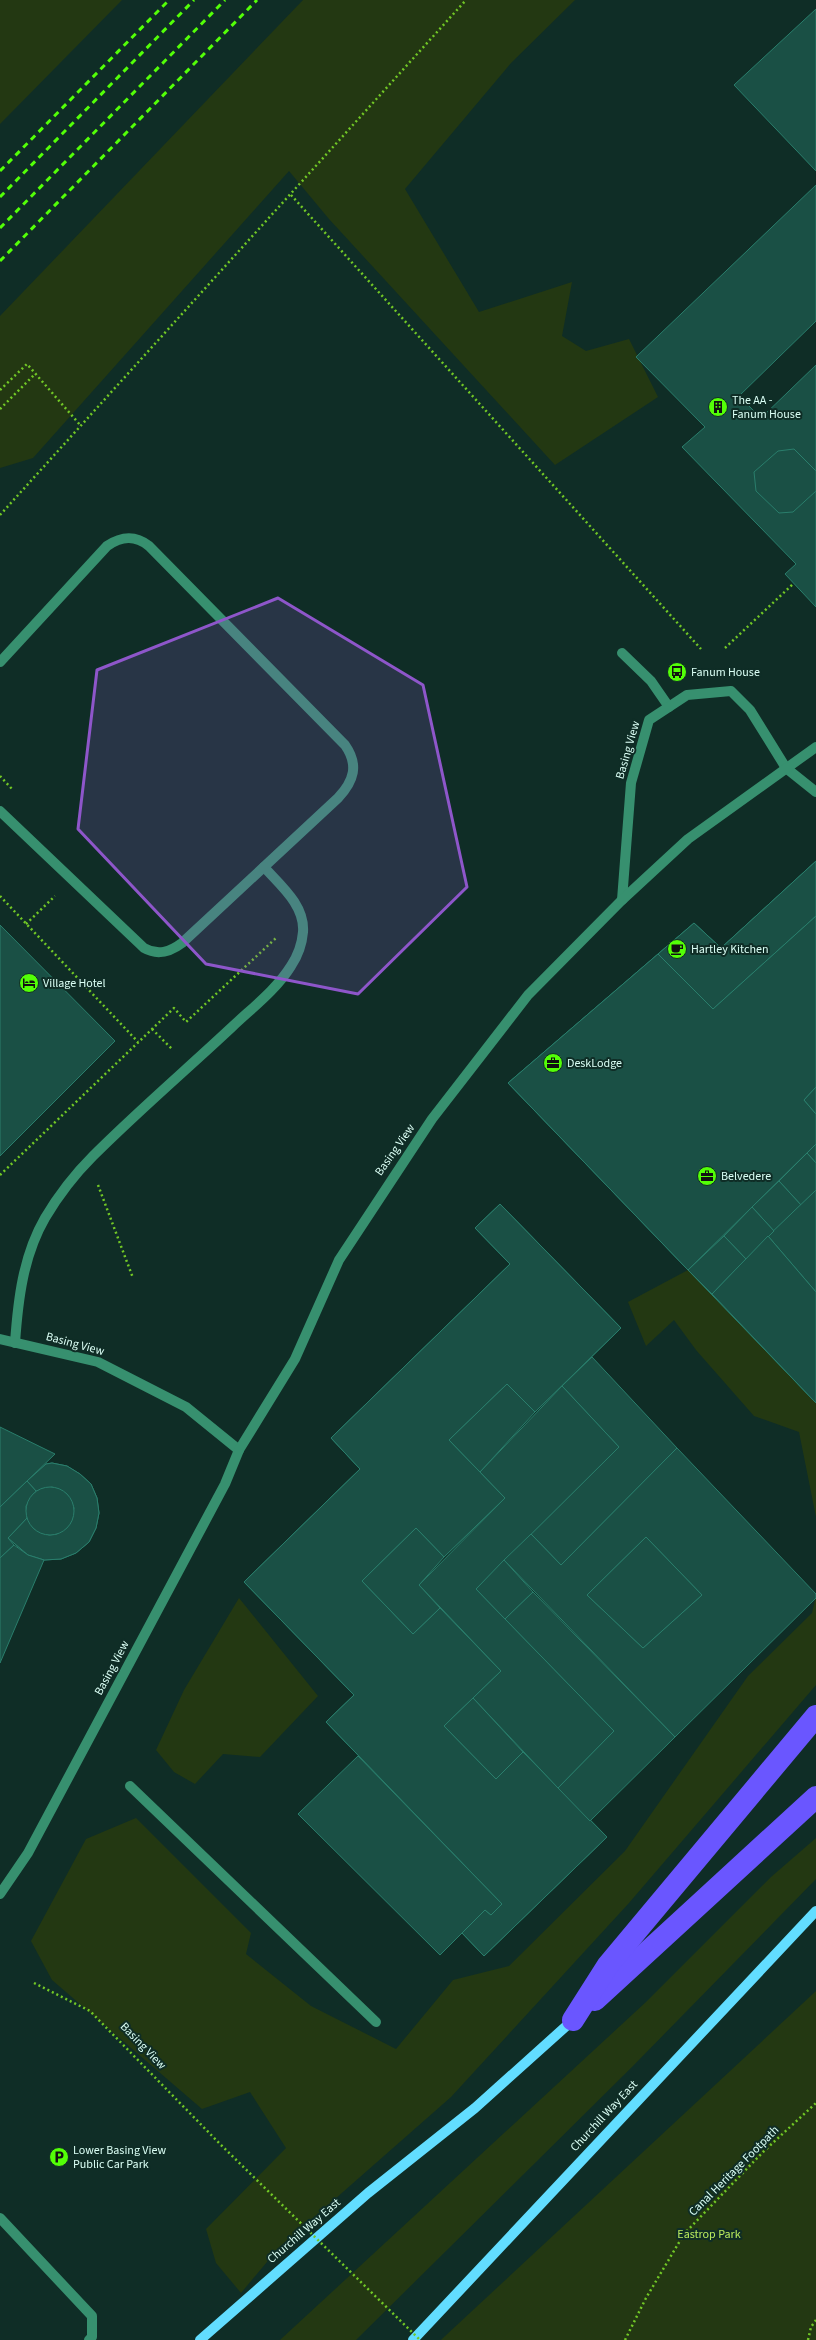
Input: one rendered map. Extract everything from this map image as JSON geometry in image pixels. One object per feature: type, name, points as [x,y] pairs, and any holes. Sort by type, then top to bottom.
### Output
[{"type":"highway","points":[[573,2020],[608,1965],[816,1716]]},
{"type":"highway","points":[[573,2020],[816,1797]]},
{"type":"main road","name":"Churchill Way East","points":[[413,2340],[816,1911]]},
{"type":"main road","name":"Churchill Way East","points":[[200,2340],[368,2193],[475,2108],[573,2020]]},
{"type":"street","points":[[0,662],[107,546],[124,538],[130,537],[143,541],[350,753],[354,771],[347,788],[176,948],[167,952],[151,952],[137,942],[0,811]]},
{"type":"street","points":[[622,653],[650,681],[669,707]]},
{"type":"street","name":"Basing View","points":[[622,900],[631,783],[649,720],[687,695],[732,691],[750,710],[786,768]]},
{"type":"street","name":"Basing View","points":[[0,1894],[28,1853],[51,1811],[225,1484],[239,1450],[295,1359],[339,1260],[432,1119],[528,995],[622,900],[688,839],[816,746]]},
{"type":"street","points":[[786,768],[816,792]]},
{"type":"street","points":[[15,1343],[19,1290],[30,1255],[45,1218],[60,1195],[92,1156],[278,983],[291,966],[300,949],[303,932],[295,902],[264,867]]},
{"type":"street","name":"Basing View","points":[[0,1339],[98,1362],[186,1407],[239,1450]]},
{"type":"street","points":[[130,1786],[376,2022]]},
{"type":"street","points":[[0,2218],[92,2316],[92,2337],[89,2340]]},
{"type":"path","points":[[0,515],[292,195],[466,0]]},
{"type":"path","points":[[292,195],[701,649]]},
{"type":"path","points":[[0,390],[27,364],[81,426]]},
{"type":"path","points":[[0,409],[35,374]]},
{"type":"path","points":[[725,648],[793,584]]},
{"type":"path","points":[[0,896],[138,1042]]},
{"type":"path","points":[[0,1175],[174,1008],[186,1022],[300,917]]},
{"type":"path","points":[[152,1029],[176,1053]]},
{"type":"path","points":[[100,1188],[132,1278]]},
{"type":"path","name":"Basing View","points":[[34,1983],[90,2010],[221,2145],[420,2340]]},
{"type":"path","name":"Canal Heritage Footpath","points":[[625,2340],[646,2298],[684,2234],[763,2152],[816,2103]]},
{"type":"path","points":[[808,2340],[811,2327],[816,2320]]},
{"type":"highlighted area","points":[[278,598],[423,685],[467,887],[358,994],[206,964],[78,829],[97,670]]},
{"type":"green space","points":[[0,0],[122,0],[0,124]]},
{"type":"green space","points":[[303,0],[575,0],[511,63],[405,189],[479,312],[572,282],[562,336],[586,351],[629,339],[658,397],[555,465],[329,219],[289,171],[33,458],[0,468],[0,316]]},
{"type":"green space","points":[[688,1270],[816,1403],[816,1517],[799,1432],[754,1416],[696,1350],[674,1320],[646,1346],[628,1302]]},
{"type":"green space","points":[[816,1596],[816,1685],[629,1903],[451,2097],[277,2250],[241,2293],[216,2263],[206,2229],[286,2148],[250,2092],[202,2109],[52,1980],[31,1941],[86,1839],[136,1818],[251,1933],[246,1954],[311,2006],[396,2049],[453,1980],[509,1966],[625,1851],[748,1676],[812,1613]]},
{"type":"green space","points":[[239,1598],[318,1696],[260,1757],[223,1754],[195,1784],[174,1772],[156,1750],[184,1690]]},
{"type":"green space","points":[[816,1838],[816,1879],[633,2066],[356,2340],[280,2340],[646,2002],[771,1877]]},
{"type":"green space","name":"Eastrop Park","points":[[816,1991],[816,2340],[441,2340],[443,2338]]},
{"type":"building","points":[[816,9],[816,171],[734,85]]},
{"type":"building","name":"The AA - Fanum House","points":[[816,185],[816,321],[739,396],[761,418],[816,365],[816,607],[785,574],[796,564],[682,447],[705,427],[636,357]]},
{"type":"building","points":[[794,449],[816,471],[816,491],[793,512],[779,513],[756,491],[754,472],[778,451]]},
{"type":"building","name":"Belvedere","points":[[816,861],[816,1403],[508,1083],[694,923],[721,948]]},
{"type":"building","points":[[816,861],[816,916],[713,1009],[658,954],[694,923],[721,948]]},
{"type":"building","name":"Belvedere","points":[[816,916],[816,1087],[804,1100],[816,1114],[816,1144],[688,1270],[508,1083],[658,954],[713,1009]]},
{"type":"building","name":"Village Hotel","points":[[0,925],[115,1041],[0,1156]]},
{"type":"building","points":[[816,1087],[816,1114],[804,1100]]},
{"type":"building","points":[[816,1144],[816,1163],[807,1153]]},
{"type":"building","points":[[807,1153],[816,1163],[816,1190],[801,1205],[779,1181]]},
{"type":"building","points":[[779,1181],[801,1205],[774,1231],[752,1207]]},
{"type":"building","points":[[816,1190],[816,1292],[768,1236]]},
{"type":"building","points":[[500,1204],[621,1328],[535,1412],[507,1384],[449,1440],[505,1498],[444,1557],[416,1528],[362,1581],[413,1634],[440,1608],[501,1671],[444,1726],[496,1779],[523,1752],[607,1837],[484,1956],[462,1933],[485,1910],[491,1915],[502,1904],[326,1722],[354,1695],[244,1582],[360,1469],[331,1438],[510,1264],[475,1228]]},
{"type":"building","points":[[500,1204],[621,1328],[535,1412],[507,1384],[449,1440],[505,1498],[444,1557],[416,1528],[362,1581],[413,1634],[440,1608],[501,1671],[444,1726],[496,1779],[523,1752],[607,1837],[484,1956],[462,1933],[485,1910],[491,1915],[502,1904],[326,1722],[354,1695],[244,1582],[360,1469],[331,1438],[510,1264],[475,1228]]},
{"type":"building","points":[[752,1207],[774,1231],[746,1259],[724,1236]]},
{"type":"building","points":[[724,1236],[746,1259],[712,1294],[688,1270]]},
{"type":"building","points":[[768,1236],[816,1292],[816,1403],[712,1294]]},
{"type":"building","points":[[592,1357],[677,1448],[561,1565],[531,1534],[619,1447],[562,1386]]},
{"type":"building","points":[[507,1384],[535,1412],[480,1472],[449,1440]]},
{"type":"building","points":[[562,1386],[619,1447],[476,1589],[614,1731],[558,1788],[473,1698],[501,1671],[419,1585],[505,1498],[480,1472]]},
{"type":"building","points":[[0,1427],[55,1454],[0,1507]]},
{"type":"building","points":[[677,1448],[816,1594],[816,1598],[675,1737],[504,1560],[531,1534],[561,1565]],"holes":[[[646,1537],[702,1595],[643,1648],[587,1595]]]},
{"type":"building","points":[[52,1463],[67,1466],[80,1474],[91,1484],[97,1498],[99,1513],[96,1528],[89,1542],[76,1553],[61,1559],[44,1560],[28,1555],[8,1538],[27,1518],[26,1506],[36,1491],[27,1481],[46,1464]]},
{"type":"building","points":[[52,1463],[67,1466],[80,1474],[91,1484],[97,1498],[99,1513],[96,1528],[89,1542],[76,1553],[61,1559],[44,1560],[28,1555],[8,1538],[27,1518],[34,1529],[49,1535],[57,1534],[70,1524],[74,1508],[67,1494],[52,1487],[36,1491],[27,1481],[46,1464]]},
{"type":"building","points":[[27,1481],[36,1491],[26,1506],[27,1518],[8,1538],[14,1545],[0,1558],[0,1507]]},
{"type":"building","points":[[50,1487],[59,1489],[67,1494],[72,1502],[74,1511],[72,1520],[67,1528],[59,1533],[50,1535],[41,1533],[33,1528],[28,1520],[26,1511],[28,1502],[33,1494],[41,1489]]},
{"type":"building","points":[[416,1528],[444,1557],[419,1585],[440,1608],[413,1634],[362,1581]]},
{"type":"building","points":[[646,1537],[702,1595],[643,1648],[587,1595]]},
{"type":"building","points":[[14,1545],[28,1555],[44,1560],[0,1663],[0,1558]]},
{"type":"building","points":[[504,1560],[533,1592],[505,1619],[476,1589]]},
{"type":"building","points":[[533,1592],[675,1737],[590,1821],[558,1788],[614,1731],[505,1619]]},
{"type":"building","points":[[473,1698],[523,1752],[496,1779],[444,1726]]},
{"type":"building","points":[[358,1756],[502,1904],[491,1915],[485,1910],[440,1955],[298,1814]]},
{"type":"railway","points":[[0,171],[169,0]]},
{"type":"railway","points":[[0,197],[194,0]]},
{"type":"railway","points":[[0,228],[225,0]]},
{"type":"railway","points":[[0,261],[257,0]]},
{"type":"place","name":"The AA - Fanum House","points":[[718,407]]},
{"type":"place","name":"Fanum House","points":[[677,672]]},
{"type":"place","name":"Hartley Kitchen","points":[[677,949]]},
{"type":"place","name":"Village Hotel","points":[[29,983]]},
{"type":"place","name":"DeskLodge","points":[[553,1063]]},
{"type":"place","name":"Belvedere","points":[[707,1176]]},
{"type":"place","name":"Lower Basing View Public Car Park","points":[[59,2157]]}]
